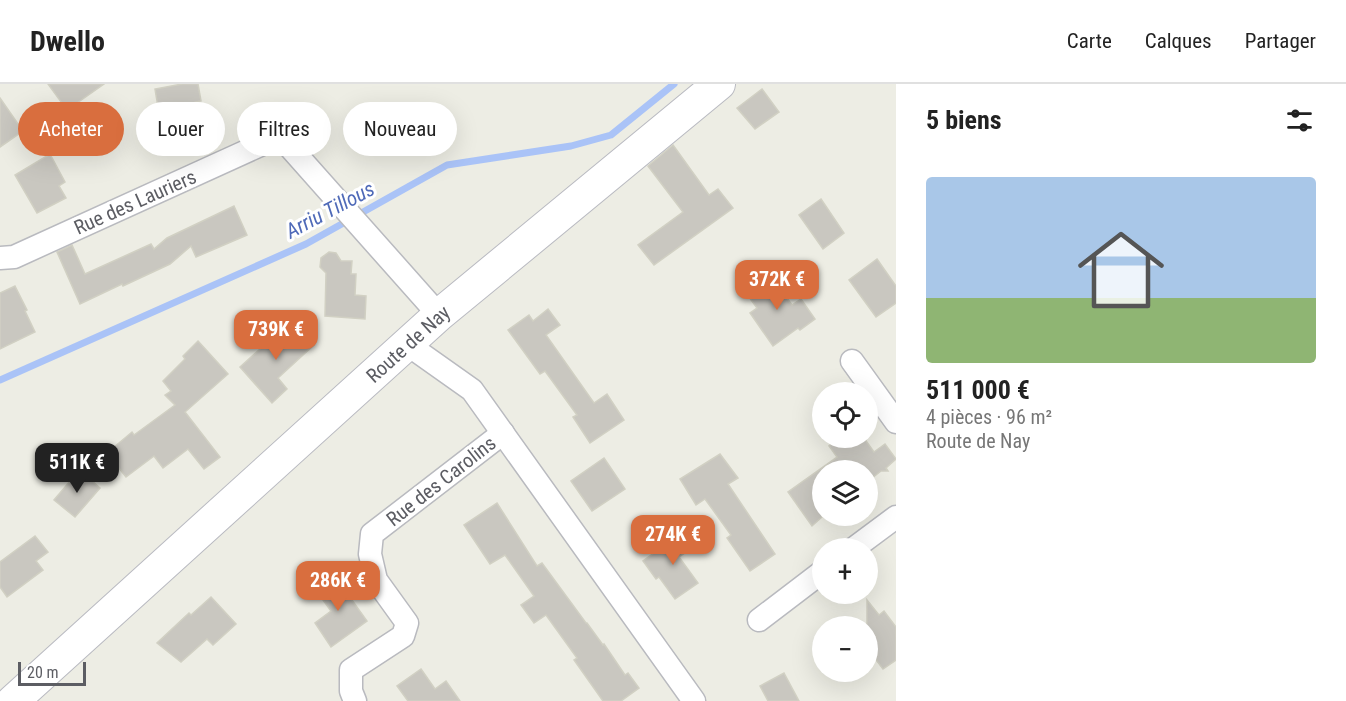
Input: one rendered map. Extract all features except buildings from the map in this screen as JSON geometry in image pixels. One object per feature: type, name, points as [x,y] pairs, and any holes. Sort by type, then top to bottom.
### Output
[{"type":"main road","name":"Route de Nay","points":[[13,701],[439,315],[719,84]]},
{"type":"street","name":"Rue des Lauriers","points":[[0,258],[14,257],[280,136],[439,315]]},
{"type":"street","name":"Rue des Carolins","points":[[407,344],[472,390],[694,701]]},
{"type":"street","points":[[852,361],[896,422]]},
{"type":"street","name":"Rue des Carolins","points":[[355,701],[351,692],[351,670],[403,636],[407,623],[376,580],[370,554],[372,534],[503,434]]},
{"type":"street","points":[[868,538],[896,517]]},
{"type":"street","points":[[759,620],[812,580]]},
{"type":"waterway","name":"Arriu Tillous","points":[[0,380],[306,244],[447,165],[571,146],[611,135],[674,84]]}]
